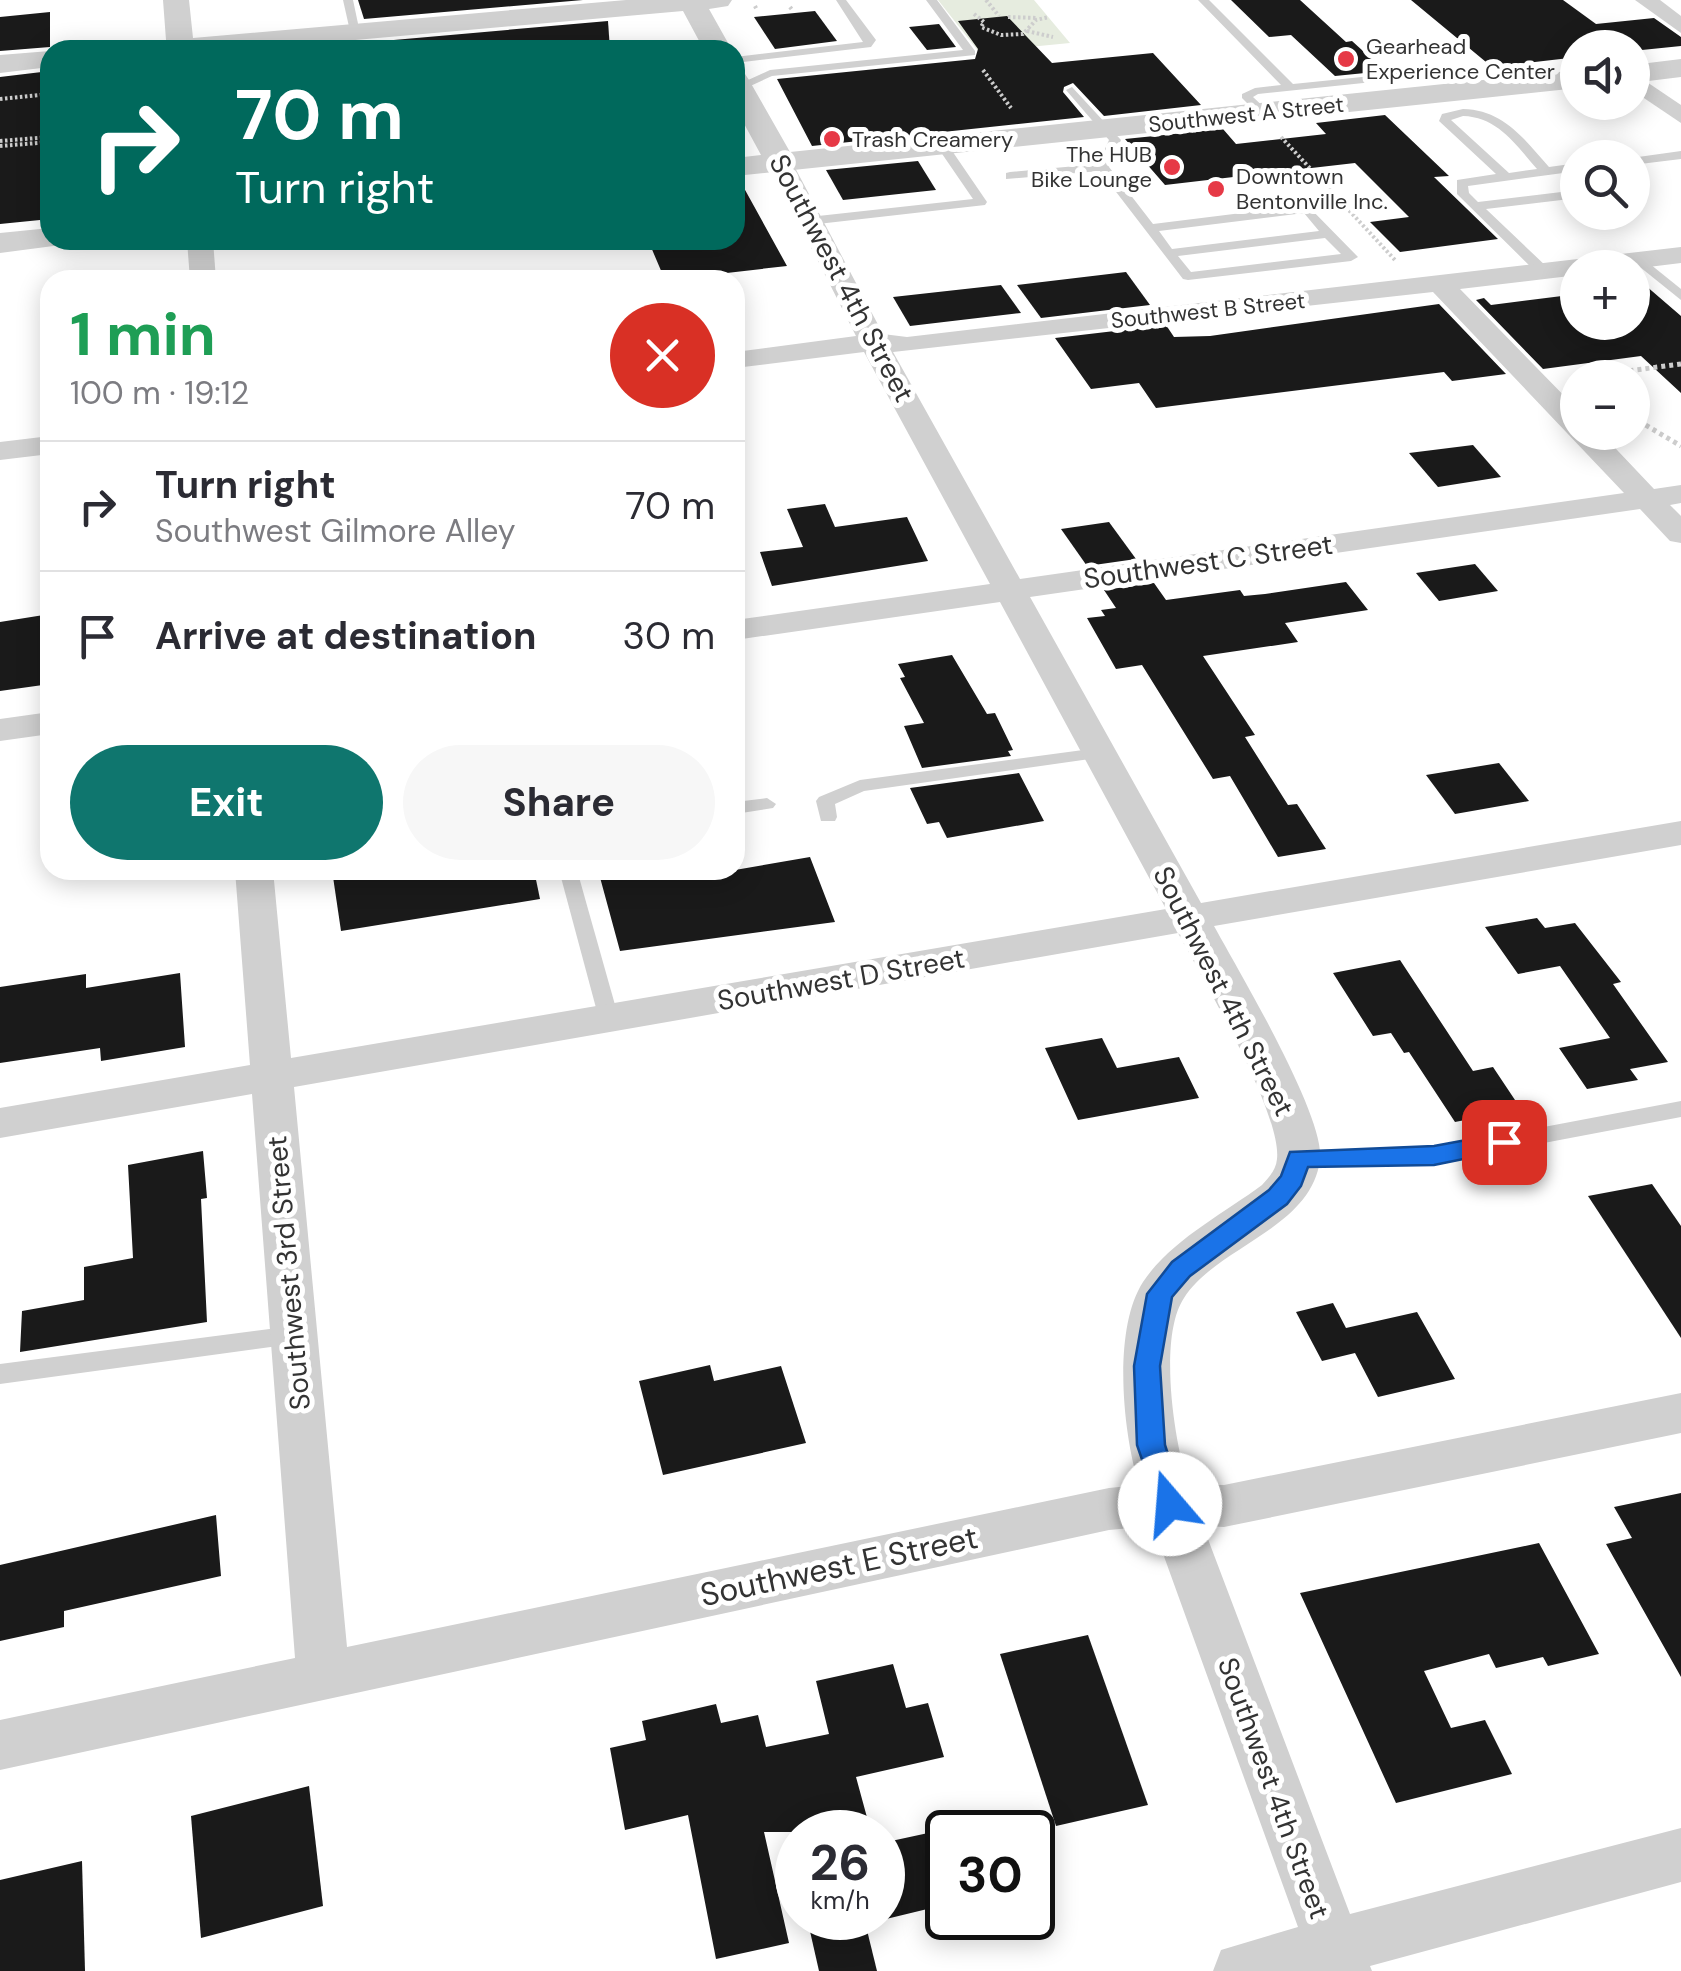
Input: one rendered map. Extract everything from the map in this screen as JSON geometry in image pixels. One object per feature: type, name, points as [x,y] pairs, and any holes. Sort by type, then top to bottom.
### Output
[{"type":"street","points":[[176,0],[179,40]]},
{"type":"street","points":[[1646,0],[1681,26]]},
{"type":"street","points":[[257,40],[705,1],[715,40]]},
{"type":"street","points":[[0,64],[40,60]]},
{"type":"street","points":[[1650,73],[1681,68]]},
{"type":"street","name":"Southwest A Street","points":[[745,166],[945,156],[1105,128],[1271,123],[1560,82]]},
{"type":"street","points":[[1650,91],[1681,116]]},
{"type":"street","name":"Southwest 4th Street","points":[[745,97],[1283,1097],[1298,1158],[1292,1180],[1278,1197],[1181,1269],[1160,1294],[1151,1330],[1147,1403],[1151,1445],[1170,1504],[1338,1959]]},
{"type":"street","points":[[0,243],[40,239]]},
{"type":"street","name":"Southwest B Street","points":[[1650,259],[1681,255]]},
{"type":"street","name":"Southwest B Street","points":[[745,359],[874,342],[908,345],[1560,269]]},
{"type":"street","points":[[1440,284],[1560,408]]},
{"type":"street","points":[[0,452],[40,446]]},
{"type":"street","points":[[1600,450],[1681,534]]},
{"type":"street","name":"Southwest C Street","points":[[745,625],[1681,494]]},
{"type":"street","points":[[0,730],[40,724]]},
{"type":"street","name":"Southwest D Street","points":[[0,1123],[1681,834]]},
{"type":"street","name":"Southwest 3rd Street","points":[[255,880],[323,1675]]},
{"type":"street","name":"Southwest E Street","points":[[0,1746],[1108,1509],[1170,1504],[1224,1506],[1681,1413]]},
{"type":"street","points":[[1242,1971],[1338,1959],[1681,1855]]},
{"type":"lane","points":[[348,0],[356,31]]},
{"type":"lane","points":[[745,78],[867,45],[870,40],[842,0]]},
{"type":"lane","points":[[931,0],[970,53]]},
{"type":"lane","points":[[1203,0],[1290,87]]},
{"type":"lane","points":[[745,78],[970,53]]},
{"type":"lane","points":[[1271,123],[1246,96],[1255,91],[1421,74]]},
{"type":"lane","points":[[1072,90],[1115,140],[1103,167]]},
{"type":"lane","points":[[1504,175],[1445,122],[1446,117],[1477,111],[1493,116],[1546,170]]},
{"type":"lane","points":[[1650,158],[1681,155]]},
{"type":"lane","points":[[810,221],[981,202],[945,156]]},
{"type":"lane","points":[[1010,176],[1103,167]]},
{"type":"lane","points":[[1103,167],[1150,228],[1188,276],[1351,257],[1307,209],[1150,228]]},
{"type":"lane","points":[[1543,271],[1463,194],[1461,182],[1560,169]]},
{"type":"lane","points":[[943,187],[955,206]]},
{"type":"lane","points":[[1476,206],[1560,196]]},
{"type":"lane","points":[[1169,252],[1328,234]]},
{"type":"lane","points":[[1650,269],[1681,296]]},
{"type":"lane","points":[[828,817],[824,801],[860,786],[1098,753]]},
{"type":"lane","points":[[745,807],[766,804]]},
{"type":"lane","points":[[571,880],[610,1019]]},
{"type":"lane","points":[[1298,1158],[1434,1156],[1681,1108]]},
{"type":"lane","points":[[0,1374],[293,1335]]},
{"type":"path","points":[[986,0],[999,16]]},
{"type":"path","points":[[966,10],[979,16],[984,22],[981,27],[1016,36],[1039,18]]},
{"type":"path","points":[[1008,17],[1048,17]]},
{"type":"path","points":[[1027,31],[1053,37]]},
{"type":"path","points":[[970,53],[1013,111]]},
{"type":"path","points":[[0,99],[40,95]]},
{"type":"path","points":[[1271,123],[1396,262]]},
{"type":"path","points":[[0,144],[40,140]]},
{"type":"path","points":[[1650,368],[1681,364]]},
{"type":"path","points":[[1650,428],[1681,446]]},
{"type":"shaded area","points":[[938,0],[1034,0],[1070,43],[979,52]]},
{"type":"building","points":[[358,0],[583,0],[364,19]]},
{"type":"building","points":[[1231,0],[1300,0],[1385,71],[1335,76],[1291,35],[1269,37]]},
{"type":"building","points":[[1411,0],[1563,0],[1596,24],[1654,18],[1681,37],[1681,46],[1650,49],[1650,30],[1560,30],[1560,59],[1492,67]]},
{"type":"building","points":[[815,11],[837,41],[775,49],[754,17]]},
{"type":"building","points":[[50,12],[50,40],[40,40],[40,48],[0,51],[0,17]]},
{"type":"building","points":[[1007,16],[1052,63],[1153,53],[1201,105],[1104,116],[1073,83],[1064,87],[1063,92],[1084,117],[812,146],[777,79],[975,59],[978,49],[958,21]]},
{"type":"building","points":[[608,21],[609,40],[394,40]]},
{"type":"building","points":[[939,24],[956,47],[927,50],[909,27]]},
{"type":"building","points":[[40,72],[40,220],[0,224],[0,77]]},
{"type":"building","points":[[1385,115],[1449,176],[1434,177],[1498,239],[1400,252],[1370,222],[1409,217],[1355,163],[1165,185],[1125,139],[1223,129],[1236,144],[1326,134],[1316,123]]},
{"type":"building","points":[[918,161],[936,190],[843,200],[826,170]]},
{"type":"building","points":[[745,190],[787,266],[745,271],[661,270],[652,250],[745,250]]},
{"type":"building","points":[[1126,272],[1150,305],[1041,318],[1017,285]]},
{"type":"building","points":[[1001,285],[1021,313],[910,326],[893,297]]},
{"type":"building","points":[[1650,289],[1681,316],[1681,393],[1650,360],[1641,356],[1560,360],[1560,367],[1543,369],[1476,300],[1484,298],[1491,305],[1560,296],[1560,340],[1650,340]]},
{"type":"building","points":[[1439,304],[1506,374],[1452,381],[1444,372],[1156,408],[1139,383],[1091,389],[1055,338],[1166,325],[1174,337],[1210,336]]},
{"type":"building","points":[[1473,445],[1501,477],[1438,487],[1409,453]]},
{"type":"building","points":[[825,504],[835,527],[907,517],[928,561],[772,586],[760,552],[803,547],[787,509]]},
{"type":"building","points":[[1109,522],[1136,559],[1087,566],[1061,529]]},
{"type":"building","points":[[1475,564],[1498,591],[1439,601],[1416,573]]},
{"type":"building","points":[[1346,582],[1368,610],[1285,623],[1298,642],[1203,656],[1255,735],[1245,737],[1288,805],[1297,804],[1326,849],[1278,857],[1230,776],[1213,779],[1142,665],[1116,669],[1087,618],[1105,616],[1101,610],[1116,608],[1104,590],[1154,583],[1166,600],[1240,590],[1244,596],[1265,594]]},
{"type":"building","points":[[40,616],[40,685],[0,691],[0,622]]},
{"type":"building","points":[[952,655],[987,714],[995,713],[1013,750],[1008,751],[1011,756],[922,768],[904,726],[924,723],[900,678],[905,677],[898,664]]},
{"type":"building","points":[[1499,763],[1529,801],[1455,814],[1426,775]]},
{"type":"building","points":[[1019,773],[1044,821],[947,838],[939,822],[927,824],[910,788]]},
{"type":"building","points":[[810,857],[835,922],[620,951],[601,880],[745,880],[745,868]]},
{"type":"building","points":[[333,880],[536,880],[540,899],[341,931]]},
{"type":"building","points":[[1537,918],[1545,928],[1575,923],[1621,982],[1613,984],[1668,1062],[1630,1069],[1638,1080],[1587,1089],[1559,1048],[1610,1038],[1560,966],[1518,974],[1485,927]]},
{"type":"building","points":[[1400,960],[1473,1071],[1493,1067],[1521,1109],[1455,1122],[1409,1052],[1404,1053],[1391,1033],[1373,1036],[1333,973]]},
{"type":"building","points":[[180,973],[185,1047],[101,1061],[100,1048],[0,1063],[0,987],[86,974],[86,988]]},
{"type":"building","points":[[1102,1038],[1117,1068],[1179,1057],[1199,1098],[1078,1120],[1045,1048]]},
{"type":"building","points":[[203,1151],[207,1198],[201,1199],[207,1322],[20,1352],[22,1311],[84,1300],[84,1267],[133,1258],[128,1165]]},
{"type":"building","points":[[1652,1184],[1681,1226],[1681,1338],[1588,1196]]},
{"type":"building","points":[[1333,1303],[1346,1328],[1417,1312],[1455,1379],[1378,1397],[1355,1353],[1322,1361],[1296,1312]]},
{"type":"building","points":[[710,1365],[714,1381],[781,1366],[806,1443],[663,1475],[639,1381]]},
{"type":"building","points":[[1681,1493],[1681,1677],[1606,1544],[1632,1538],[1614,1507]]},
{"type":"building","points":[[216,1515],[221,1576],[64,1611],[64,1627],[0,1641],[0,1565]]},
{"type":"building","points":[[1539,1543],[1599,1654],[1548,1666],[1543,1657],[1496,1668],[1489,1654],[1424,1671],[1451,1728],[1485,1720],[1512,1774],[1396,1803],[1300,1593]]},
{"type":"building","points":[[1088,1635],[1148,1805],[1056,1826],[1055,1810],[1051,1810],[1000,1654]]},
{"type":"building","points":[[893,1664],[906,1708],[928,1703],[944,1757],[856,1777],[865,1810],[775,1810],[775,1832],[764,1832],[775,1881],[775,1940],[789,1943],[716,1959],[688,1815],[625,1830],[610,1748],[646,1740],[642,1721],[716,1704],[721,1723],[758,1715],[766,1747],[829,1734],[816,1681]]},
{"type":"building","points":[[309,1786],[323,1906],[201,1938],[191,1816]]},
{"type":"building","points":[[925,1834],[925,1910],[905,1914],[905,1838]]},
{"type":"building","points":[[82,1861],[85,1971],[0,1971],[0,1880]]},
{"type":"building","points":[[812,1940],[869,1940],[877,1971],[819,1971]]},
{"type":"place","name":"Gearhead Experience Center","points":[[1346,59]]},
{"type":"place","name":"Trash Creamery","points":[[832,139]]},
{"type":"place","name":"The HUB Bike Lounge","points":[[1172,167]]},
{"type":"place","name":"Downtown Bentonville Inc.","points":[[1216,189]]},
{"type":"route","points":[[1170,1504],[1151,1445],[1147,1366],[1160,1294],[1181,1269],[1278,1197],[1292,1180],[1298,1158],[1434,1156],[1504,1142]]}]
